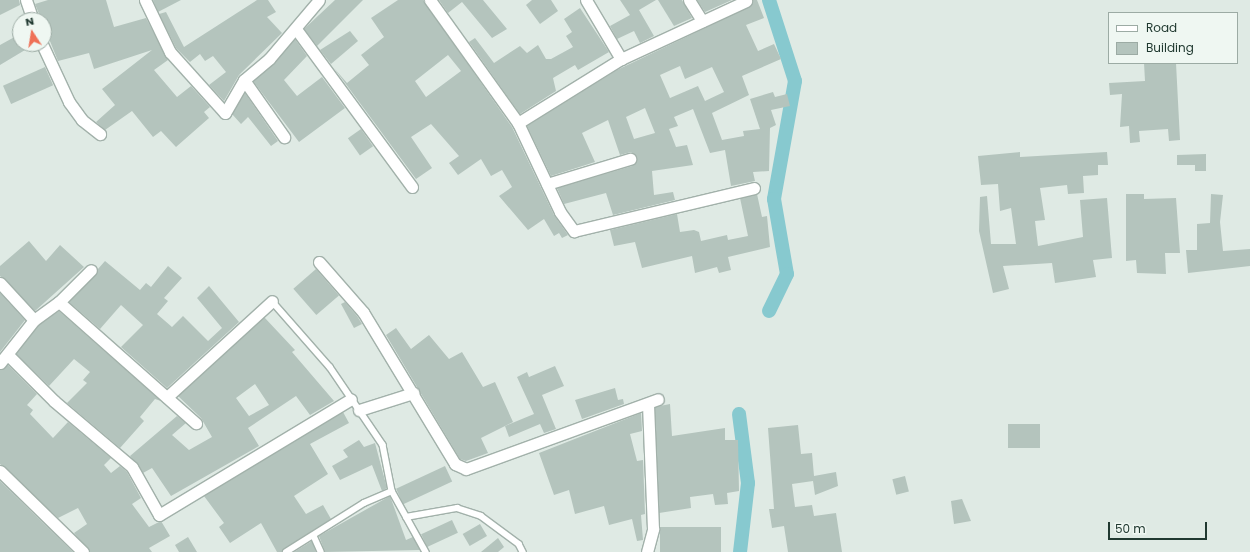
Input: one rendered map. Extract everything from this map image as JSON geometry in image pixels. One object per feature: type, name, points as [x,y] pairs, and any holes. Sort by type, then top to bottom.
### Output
[{"type":"street","points":[[26,0],[30,12]]},
{"type":"street","points":[[145,0],[170,52],[225,113],[244,80],[296,29],[319,0]]},
{"type":"street","points":[[430,0],[518,123],[548,184],[574,231],[754,188]]},
{"type":"street","points":[[586,0],[621,59]]},
{"type":"street","points":[[689,0],[702,21]]},
{"type":"street","points":[[518,123],[621,59],[746,1]]},
{"type":"street","points":[[296,29],[412,188]]},
{"type":"street","points":[[46,52],[69,102],[82,120],[100,134]]},
{"type":"street","points":[[244,80],[284,137]]},
{"type":"street","points":[[548,184],[630,159]]},
{"type":"street","points":[[319,262],[364,312],[455,464],[466,469],[564,431],[653,402],[652,529],[647,552]]},
{"type":"street","points":[[91,270],[60,302],[34,320],[4,359],[132,467],[159,515],[351,399]]},
{"type":"street","points":[[0,282],[34,320]]},
{"type":"street","points":[[167,397],[272,301]]},
{"type":"street","points":[[60,302],[196,423]]},
{"type":"street","points":[[359,410],[413,393]]},
{"type":"street","points":[[0,471],[83,552]]},
{"type":"lane","points":[[272,301],[330,367],[383,445],[392,491],[426,552]]},
{"type":"lane","points":[[286,552],[314,536],[364,503],[392,491]]},
{"type":"lane","points":[[406,517],[456,508],[481,516],[519,544],[523,552]]},
{"type":"lane","points":[[314,536],[321,552]]},
{"type":"building","points":[[0,0],[19,0],[20,5],[0,15]]},
{"type":"building","points":[[48,0],[106,0],[114,27],[146,18],[168,60],[154,70],[177,97],[191,86],[210,107],[204,112],[209,118],[176,147],[161,131],[153,137],[132,111],[105,130],[96,122],[115,105],[102,89],[152,50],[94,69],[89,53],[58,61],[52,46],[52,12],[38,12],[35,4]]},
{"type":"building","points":[[153,0],[181,0],[158,12]]},
{"type":"building","points":[[257,0],[268,0],[276,12],[267,17],[282,33],[239,75],[224,101],[209,85],[226,72],[213,56],[205,61],[200,54],[190,62],[176,48],[159,14],[166,12],[184,47]]},
{"type":"building","points":[[335,0],[363,0],[317,46],[304,29]]},
{"type":"building","points":[[398,0],[423,0],[512,127],[554,215],[568,235],[562,238],[559,233],[554,236],[544,219],[528,230],[499,196],[512,187],[502,170],[491,176],[481,159],[458,175],[449,163],[459,156],[431,124],[411,137],[432,168],[416,179],[334,68],[347,83],[369,65],[361,55],[384,37],[371,18]],"holes":[[[448,55],[461,71],[426,97],[415,81]]]},
{"type":"building","points":[[439,0],[483,0],[507,29],[492,38],[462,2],[448,13]]},
{"type":"building","points":[[532,0],[551,0],[558,11],[540,24],[526,5]]},
{"type":"building","points":[[620,0],[656,0],[639,10],[654,36],[640,43],[634,31],[617,39],[610,26],[630,15]]},
{"type":"building","points":[[658,0],[682,0],[692,18],[674,26]]},
{"type":"building","points":[[697,0],[732,0],[705,12]]},
{"type":"building","points":[[753,0],[757,0],[764,18],[746,25],[758,51],[774,44],[781,59],[742,76],[749,95],[712,113],[722,140],[744,136],[743,131],[760,129],[750,99],[773,92],[775,97],[787,94],[790,106],[771,110],[776,125],[770,128],[769,171],[753,172],[755,181],[731,186],[725,150],[710,153],[693,109],[674,117],[678,126],[669,129],[676,147],[687,145],[693,165],[652,171],[654,195],[673,192],[675,200],[613,215],[606,193],[564,204],[557,188],[632,166],[637,157],[631,152],[620,155],[608,120],[582,133],[595,162],[551,176],[527,126],[617,70],[749,7]],"holes":[[[680,66],[685,79],[712,67],[724,92],[705,101],[698,86],[670,98],[660,75]],[[645,108],[655,133],[634,139],[626,117]]]},
{"type":"building","points":[[580,8],[609,52],[578,70],[575,65],[553,78],[556,91],[520,114],[469,42],[475,38],[494,63],[520,46],[527,53],[538,45],[546,59],[551,59],[573,47],[566,36],[572,32],[564,19]]},
{"type":"building","points":[[350,31],[358,41],[331,64],[320,50]]},
{"type":"building","points":[[12,38],[12,52],[22,52],[0,65],[0,45]]},
{"type":"building","points":[[295,39],[307,56],[284,80],[297,96],[322,77],[345,108],[299,142],[253,81]]},
{"type":"building","points":[[1144,64],[1176,64],[1180,140],[1169,141],[1168,129],[1139,131],[1140,142],[1130,143],[1129,126],[1120,127],[1122,94],[1110,95],[1109,83],[1145,81]]},
{"type":"building","points":[[45,67],[53,85],[11,104],[3,86]]},
{"type":"building","points":[[245,93],[278,141],[271,146],[248,117],[241,124],[232,114]]},
{"type":"building","points":[[361,129],[373,146],[360,155],[348,138]]},
{"type":"building","points":[[1020,152],[1020,157],[1107,152],[1108,165],[1098,165],[1098,175],[1083,176],[1084,193],[1068,194],[1067,185],[1040,188],[1045,220],[1035,221],[1038,246],[1083,237],[1080,200],[1107,198],[1112,258],[1093,260],[1096,277],[1055,283],[1052,263],[1003,266],[1009,289],[993,293],[979,231],[980,197],[987,196],[991,244],[1016,244],[1011,208],[1000,211],[998,184],[981,185],[978,156]]},
{"type":"building","points":[[1206,154],[1206,171],[1195,171],[1195,165],[1177,165],[1177,155]]},
{"type":"building","points":[[757,194],[762,217],[767,216],[770,247],[728,257],[731,270],[719,273],[717,267],[695,273],[692,256],[642,268],[635,242],[614,246],[610,230],[677,214],[680,232],[694,230],[699,232],[701,241],[727,235],[728,240],[748,236],[740,198]]},
{"type":"building","points":[[1126,194],[1144,194],[1144,199],[1176,198],[1180,253],[1165,253],[1166,274],[1137,273],[1136,260],[1126,261]]},
{"type":"building","points":[[1211,194],[1223,195],[1220,222],[1223,251],[1250,249],[1250,266],[1188,273],[1186,250],[1197,250],[1197,224],[1210,223]]},
{"type":"building","points":[[29,241],[46,261],[60,245],[84,267],[35,311],[0,276],[0,266]]},
{"type":"building","points":[[105,261],[140,290],[146,283],[151,287],[168,266],[182,278],[164,298],[168,301],[157,314],[172,327],[183,316],[208,341],[222,328],[197,298],[209,286],[239,322],[167,388],[121,347],[143,325],[121,305],[100,329],[69,302]]},
{"type":"building","points":[[316,269],[339,295],[316,315],[293,289]]},
{"type":"building","points":[[0,293],[25,320],[0,352]]},
{"type":"building","points":[[345,302],[362,324],[354,328],[341,304]]},
{"type":"building","points":[[59,311],[161,401],[155,399],[140,417],[144,421],[120,448],[67,403],[87,383],[83,380],[90,372],[74,359],[49,386],[16,354],[39,325]]},
{"type":"building","points":[[264,317],[295,350],[292,352],[334,401],[310,415],[296,396],[248,428],[259,446],[171,496],[152,468],[143,473],[130,456],[177,416],[186,423],[172,435],[189,450],[212,437],[201,418],[178,396]],"holes":[[[255,384],[269,405],[249,416],[236,398]]]},
{"type":"building","points":[[396,328],[411,349],[429,335],[449,359],[462,352],[483,387],[495,382],[513,422],[481,438],[488,453],[466,461],[460,459],[386,335]]},
{"type":"building","points":[[8,365],[37,394],[27,405],[33,410],[30,414],[53,438],[68,422],[111,458],[104,465],[111,473],[120,466],[127,472],[141,498],[132,504],[149,527],[161,521],[170,536],[149,548],[152,552],[90,552],[74,533],[87,524],[78,508],[58,518],[0,464],[0,370]]},
{"type":"building","points":[[555,366],[564,386],[542,395],[556,429],[544,433],[540,424],[509,437],[505,426],[534,414],[517,377],[527,372],[529,377]]},
{"type":"building","points":[[615,388],[618,400],[623,399],[624,404],[582,419],[575,400]]},
{"type":"building","points":[[670,404],[672,436],[725,428],[725,440],[738,440],[739,491],[727,493],[728,504],[715,505],[713,494],[690,497],[691,508],[659,513],[655,407]]},
{"type":"building","points":[[343,412],[349,423],[310,444],[328,474],[294,496],[306,514],[323,505],[331,519],[282,552],[277,552],[261,523],[230,543],[219,527],[224,523],[204,496]]},
{"type":"building","points":[[641,413],[642,431],[630,434],[637,461],[643,460],[645,514],[641,515],[643,540],[637,541],[632,519],[609,525],[604,506],[575,514],[569,490],[554,495],[539,453]]},
{"type":"building","points":[[1008,424],[1040,424],[1040,448],[1008,448]]},
{"type":"building","points":[[798,425],[801,454],[812,453],[814,476],[836,472],[838,486],[815,495],[813,481],[792,484],[795,507],[812,505],[814,516],[836,513],[842,552],[788,552],[784,526],[772,528],[769,509],[774,509],[768,428]]},
{"type":"building","points":[[359,440],[364,447],[375,443],[387,488],[382,491],[372,465],[340,480],[332,466],[348,457],[343,450]]},
{"type":"building","points":[[445,466],[452,481],[403,504],[396,489]]},
{"type":"building","points":[[905,476],[909,492],[896,495],[892,479]]},
{"type":"building","points":[[0,481],[73,552],[0,552]]},
{"type":"building","points":[[390,496],[406,540],[413,537],[420,550],[325,552],[319,536]]},
{"type":"building","points":[[962,499],[971,521],[954,524],[951,501]]},
{"type":"building","points":[[452,520],[458,533],[427,547],[421,534]]},
{"type":"building","points":[[480,524],[487,536],[470,546],[463,534]]},
{"type":"building","points":[[660,527],[721,527],[721,552],[660,552]]},
{"type":"building","points":[[188,537],[197,552],[179,552],[175,545]]},
{"type":"building","points":[[498,538],[504,547],[498,552],[481,552]]},
{"type":"building","points":[[312,541],[316,552],[294,552]]},
{"type":"waterway","points":[[769,0],[795,81],[774,199],[787,274],[769,311]]},
{"type":"waterway","points":[[739,414],[748,483],[740,552]]}]
